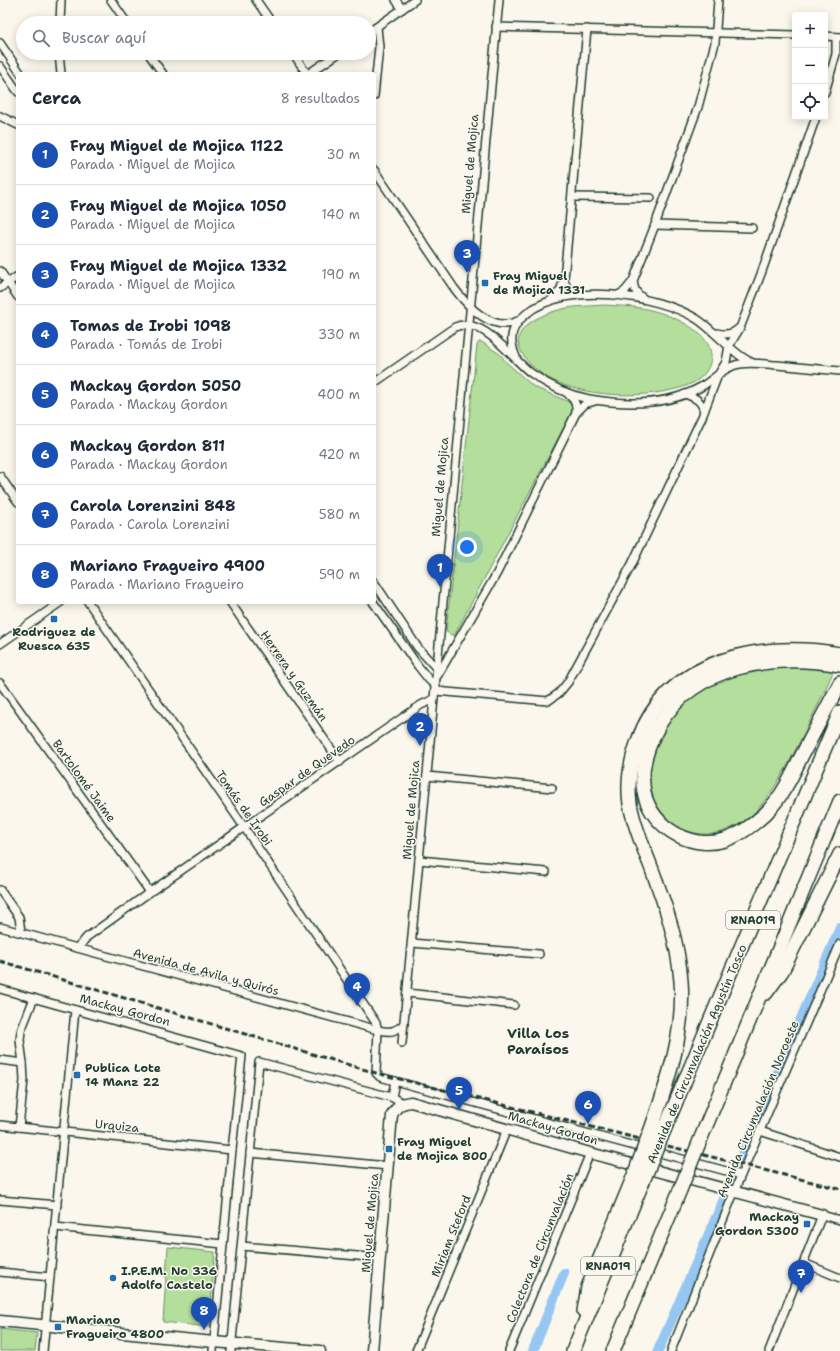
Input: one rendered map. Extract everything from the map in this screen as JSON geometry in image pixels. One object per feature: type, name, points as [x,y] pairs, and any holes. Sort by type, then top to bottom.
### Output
[{"type":"highway","points":[[659,1126],[677,1044],[682,1012],[682,997],[679,962],[671,923],[636,828],[630,802],[629,790],[632,763],[640,734],[663,698],[682,681],[712,664],[745,654],[773,651],[810,651],[837,659]]},
{"type":"highway","points":[[837,659],[768,662],[730,670],[699,685],[684,696],[662,720],[647,752],[643,775],[643,786],[646,797],[656,819],[664,827],[678,836],[695,842],[725,840],[737,835],[756,822],[774,804],[784,789],[840,683]]},
{"type":"highway","name":"Avenida de Circunvalación Agustín Tosco","points":[[573,1351],[659,1126],[840,712]]},
{"type":"highway","name":"RNA019","points":[[613,1351],[840,801]]},
{"type":"highway","points":[[753,1012],[782,971],[840,854]]},
{"type":"main road","name":"Mackay Gordon","points":[[403,1103],[411,1102],[590,1153],[822,1215]]},
{"type":"main road","name":"Miguel de Mojica","points":[[372,1351],[392,1115],[396,1107],[403,1103]]},
{"type":"main road","points":[[0,1321],[214,1347],[320,1351]]},
{"type":"street","points":[[61,16],[62,0]]},
{"type":"street","points":[[111,0],[122,16]]},
{"type":"street","points":[[256,0],[267,16]]},
{"type":"street","points":[[396,0],[402,9]]},
{"type":"street","points":[[376,72],[378,47],[377,27],[415,0]]},
{"type":"street","name":"Miguel de Mojica","points":[[402,1043],[499,0]]},
{"type":"street","points":[[618,295],[625,291],[633,281],[698,107],[714,51],[717,33],[718,0]]},
{"type":"street","points":[[496,27],[792,35]]},
{"type":"street","points":[[549,302],[560,291],[564,279],[587,29]]},
{"type":"street","points":[[827,84],[836,54],[838,37],[828,36]]},
{"type":"street","points":[[0,43],[21,72]]},
{"type":"street","points":[[60,60],[61,72]]},
{"type":"street","points":[[153,60],[162,72]]},
{"type":"street","points":[[297,60],[306,72]]},
{"type":"street","points":[[311,72],[329,60]]},
{"type":"street","points":[[0,66],[16,89]]},
{"type":"street","points":[[0,116],[16,124]]},
{"type":"street","points":[[374,604],[435,688],[543,702],[548,701],[559,693],[568,682],[632,564],[702,416],[718,375],[726,362],[729,346],[740,328],[780,223],[815,120]]},
{"type":"street","points":[[376,173],[454,288],[470,306],[485,318],[493,322],[507,325],[518,321]]},
{"type":"street","points":[[572,197],[651,198]]},
{"type":"street","points":[[655,225],[752,228]]},
{"type":"street","points":[[0,271],[16,294]]},
{"type":"street","points":[[0,288],[16,277]]},
{"type":"street","points":[[564,279],[565,286],[569,290],[584,295]]},
{"type":"street","points":[[633,281],[637,295],[645,300]]},
{"type":"street","points":[[517,360],[512,347],[512,331],[518,321],[528,312],[549,302],[568,297],[584,295],[618,295],[668,306],[687,314],[706,325],[746,360],[758,363],[840,371]]},
{"type":"street","points":[[376,378],[461,325],[476,327],[486,333],[531,373],[555,388],[567,393],[622,403],[643,402],[685,394],[698,389],[726,369],[740,364],[758,363]]},
{"type":"street","points":[[715,333],[729,335],[740,328]]},
{"type":"street","points":[[567,393],[576,404],[576,413]]},
{"type":"street","points":[[685,394],[698,400],[702,405],[704,412],[702,416]]},
{"type":"street","points":[[376,585],[436,672],[497,573],[576,413],[585,404],[599,400]]},
{"type":"street","points":[[0,476],[16,499]]},
{"type":"street","points":[[0,644],[58,604]]},
{"type":"street","name":"Tomás de Irobi","points":[[89,604],[244,827],[376,1022],[378,1030]]},
{"type":"street","name":"Herrera y Guzmán","points":[[231,604],[340,762]]},
{"type":"street","name":"Bartolomé Jaime","points":[[0,683],[150,892]]},
{"type":"street","name":"Gaspar de Quevedo","points":[[78,948],[87,937],[150,892],[421,705],[434,699]]},
{"type":"street","points":[[427,776],[552,788]]},
{"type":"street","points":[[420,860],[546,872]]},
{"type":"street","points":[[0,890],[19,917],[21,932]]},
{"type":"street","name":"Avenida de Avila y Quirós","points":[[0,927],[378,1030],[390,1032],[395,1031],[404,1024]]},
{"type":"street","points":[[412,943],[539,954]]},
{"type":"street","name":"Avenida Circunvalación Noroeste","points":[[671,1351],[741,1175],[840,944]]},
{"type":"street","name":"Mackay Gordon","points":[[0,989],[242,1056],[232,1150]]},
{"type":"street","points":[[407,994],[514,1004]]},
{"type":"street","points":[[20,1127],[24,1063],[20,1040],[21,1031],[34,998]]},
{"type":"street","points":[[43,1351],[76,1010]]},
{"type":"street","points":[[378,1030],[376,1073],[380,1077],[741,1175]]},
{"type":"street","points":[[0,1060],[24,1063]]},
{"type":"street","name":"Mackay Gordon","points":[[250,1153],[259,1062],[392,1097],[403,1103]]},
{"type":"street","points":[[392,1097],[395,1081]]},
{"type":"street","name":"Urquiza","points":[[0,1125],[232,1150]]},
{"type":"street","name":"Miriam Steford","points":[[416,1351],[507,1129]]},
{"type":"street","points":[[760,1131],[840,1157]]},
{"type":"street","points":[[214,1347],[232,1150]]},
{"type":"street","points":[[232,1347],[250,1153],[388,1166]]},
{"type":"street","name":"Colectora de Circunvalación","points":[[509,1351],[590,1153]]},
{"type":"street","points":[[0,1200],[57,1205]]},
{"type":"street","points":[[769,1351],[822,1215]]},
{"type":"street","name":"Mackay Gordon","points":[[822,1215],[840,1220]]},
{"type":"street","points":[[55,1227],[223,1244]]},
{"type":"street","points":[[242,1246],[380,1258]]},
{"type":"street","points":[[804,1263],[840,1278]]},
{"type":"street","points":[[0,1272],[50,1277]]},
{"type":"green space","points":[[604,305],[636,307],[652,310],[679,320],[691,327],[702,336],[709,346],[711,357],[704,375],[695,382],[672,390],[624,395],[609,394],[579,389],[552,380],[533,367],[522,354],[518,340],[521,332],[527,325],[536,319],[546,314],[566,308]]},
{"type":"green space","points":[[479,342],[482,342],[501,355],[506,362],[534,387],[572,404],[573,410],[454,636],[446,632],[477,345]]},
{"type":"green space","points":[[793,667],[834,670],[789,762],[764,802],[743,822],[728,830],[717,833],[699,834],[690,832],[672,824],[659,811],[654,803],[650,790],[650,769],[659,740],[673,715],[694,695],[727,678],[760,669]]},
{"type":"green space","points":[[168,1247],[215,1252],[209,1327],[163,1322]]},
{"type":"green space","points":[[0,1329],[37,1333],[35,1351],[0,1351]]},
{"type":"waterway","points":[[741,1158],[840,928]]},
{"type":"waterway","points":[[730,1185],[732,1180]]},
{"type":"waterway","points":[[658,1351],[724,1199]]},
{"type":"waterway","points":[[533,1351],[564,1273]]},
{"type":"railway","points":[[0,961],[376,1073],[840,1189]]},
{"type":"place","name":"Fray Miguel de Mojica 1332","points":[[467,273]]},
{"type":"place","name":"Fray Miguel de Mojica 1331","points":[[485,283]]},
{"type":"place","name":"Fray Miguel de Mojica 1122","points":[[440,587]]},
{"type":"place","name":"Rodriguez de Ruesca 635","points":[[54,619]]},
{"type":"place","name":"Fray Miguel de Mojica 1050","points":[[420,746]]},
{"type":"place","name":"Tomas de Irobi 1098","points":[[357,1006]]},
{"type":"place","name":"Publica Lote 14 Manz 22","points":[[77,1075]]},
{"type":"place","name":"Mackay Gordon 5050","points":[[459,1110]]},
{"type":"place","name":"Mackay Gordon 811","points":[[588,1124]]},
{"type":"place","name":"Fray Miguel de Mojica 800","points":[[389,1149]]},
{"type":"place","name":"Mackay Gordon 5300","points":[[807,1224]]},
{"type":"place","name":"I.P.E.M. No 336 Adolfo Castelo","points":[[113,1278]]},
{"type":"place","name":"Carola Lorenzini 848","points":[[801,1293]]},
{"type":"place","name":"Mariano Fragueiro 4800","points":[[58,1327]]},
{"type":"place","name":"Mariano Fragueiro 4900","points":[[204,1330]]},
{"type":"district","name":"Villa Los Paraísos","points":[[538,1042]]}]
